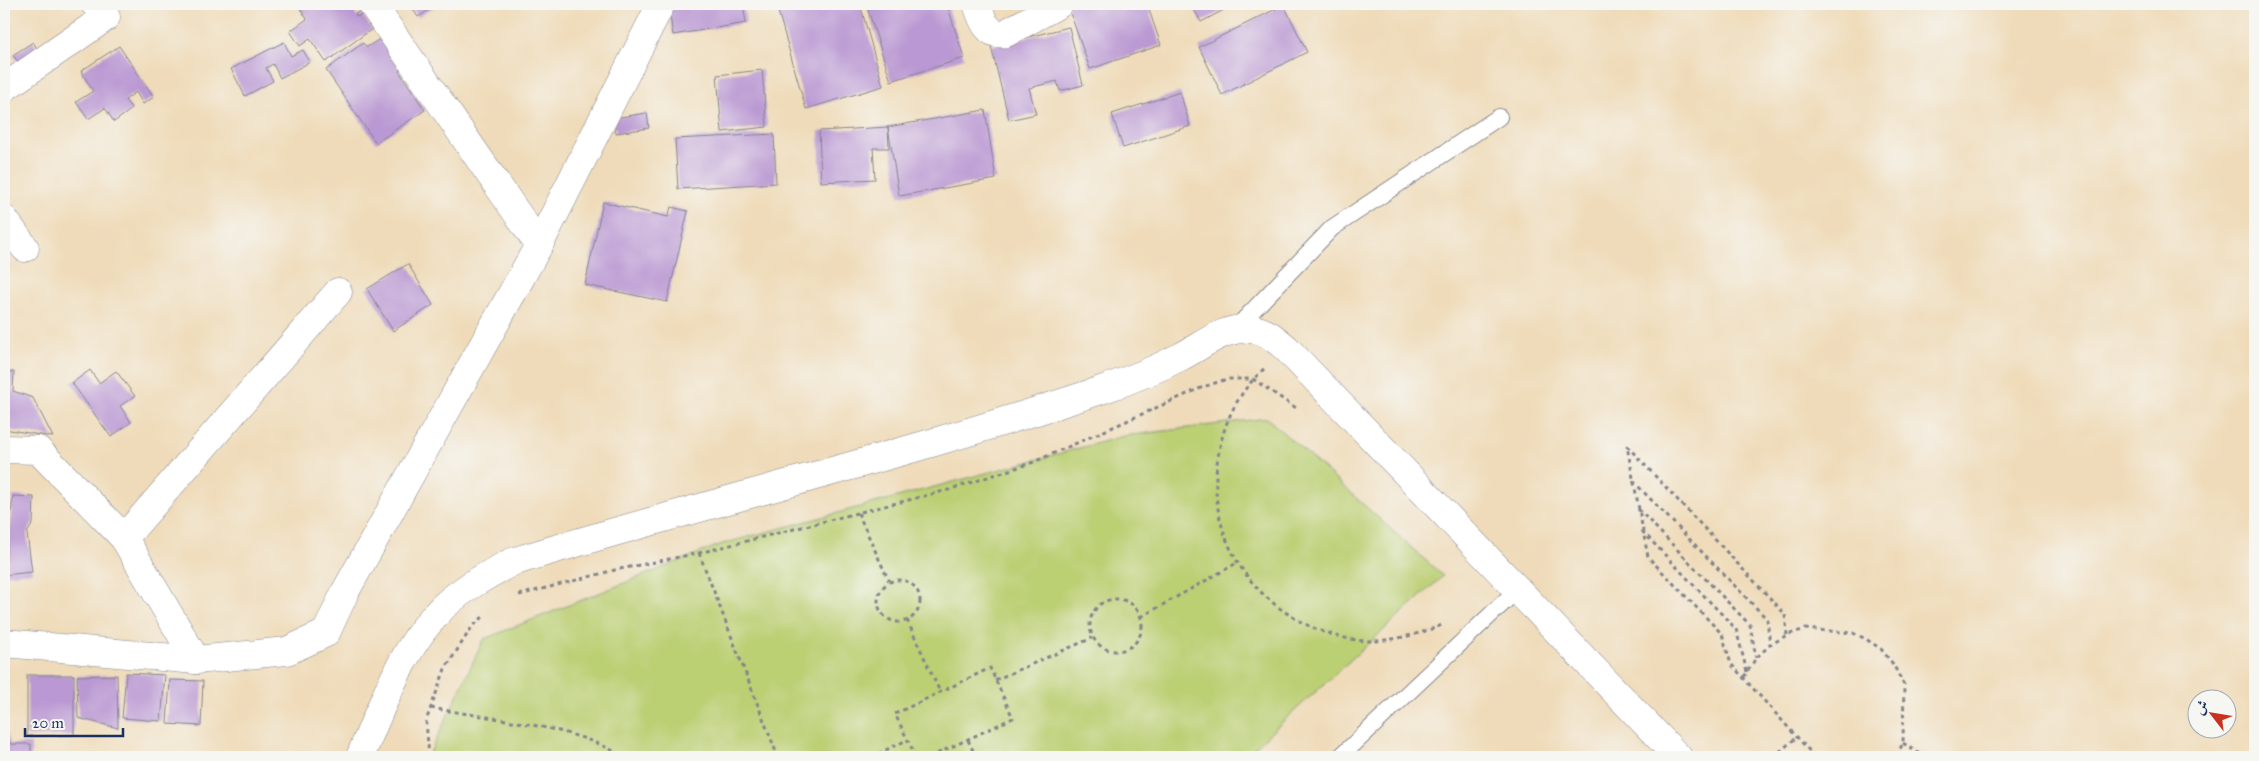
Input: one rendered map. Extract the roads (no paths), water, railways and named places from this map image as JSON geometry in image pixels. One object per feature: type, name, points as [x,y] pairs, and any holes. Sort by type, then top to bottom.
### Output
[{"type":"street","points":[[4,88],[106,17],[95,4]]},
{"type":"street","points":[[372,4],[539,245]]},
{"type":"street","points":[[4,643],[196,660],[287,652],[326,633],[346,592],[539,245],[661,4]]},
{"type":"street","points":[[977,4],[985,25],[992,32],[999,34],[1006,33],[1059,4]]},
{"type":"street","points":[[4,219],[25,248]]},
{"type":"street","points":[[124,538],[338,292]]},
{"type":"street","points":[[360,757],[398,670],[419,635],[446,605],[461,593],[477,581],[512,562],[898,453],[1105,389],[1144,374],[1234,330],[1251,328],[1267,332],[1286,348],[1678,757]]},
{"type":"street","points":[[4,449],[38,450],[124,538],[196,660]]},
{"type":"lane","points":[[1234,330],[1332,228],[1499,117]]},
{"type":"lane","points":[[1340,757],[1518,589]]}]
